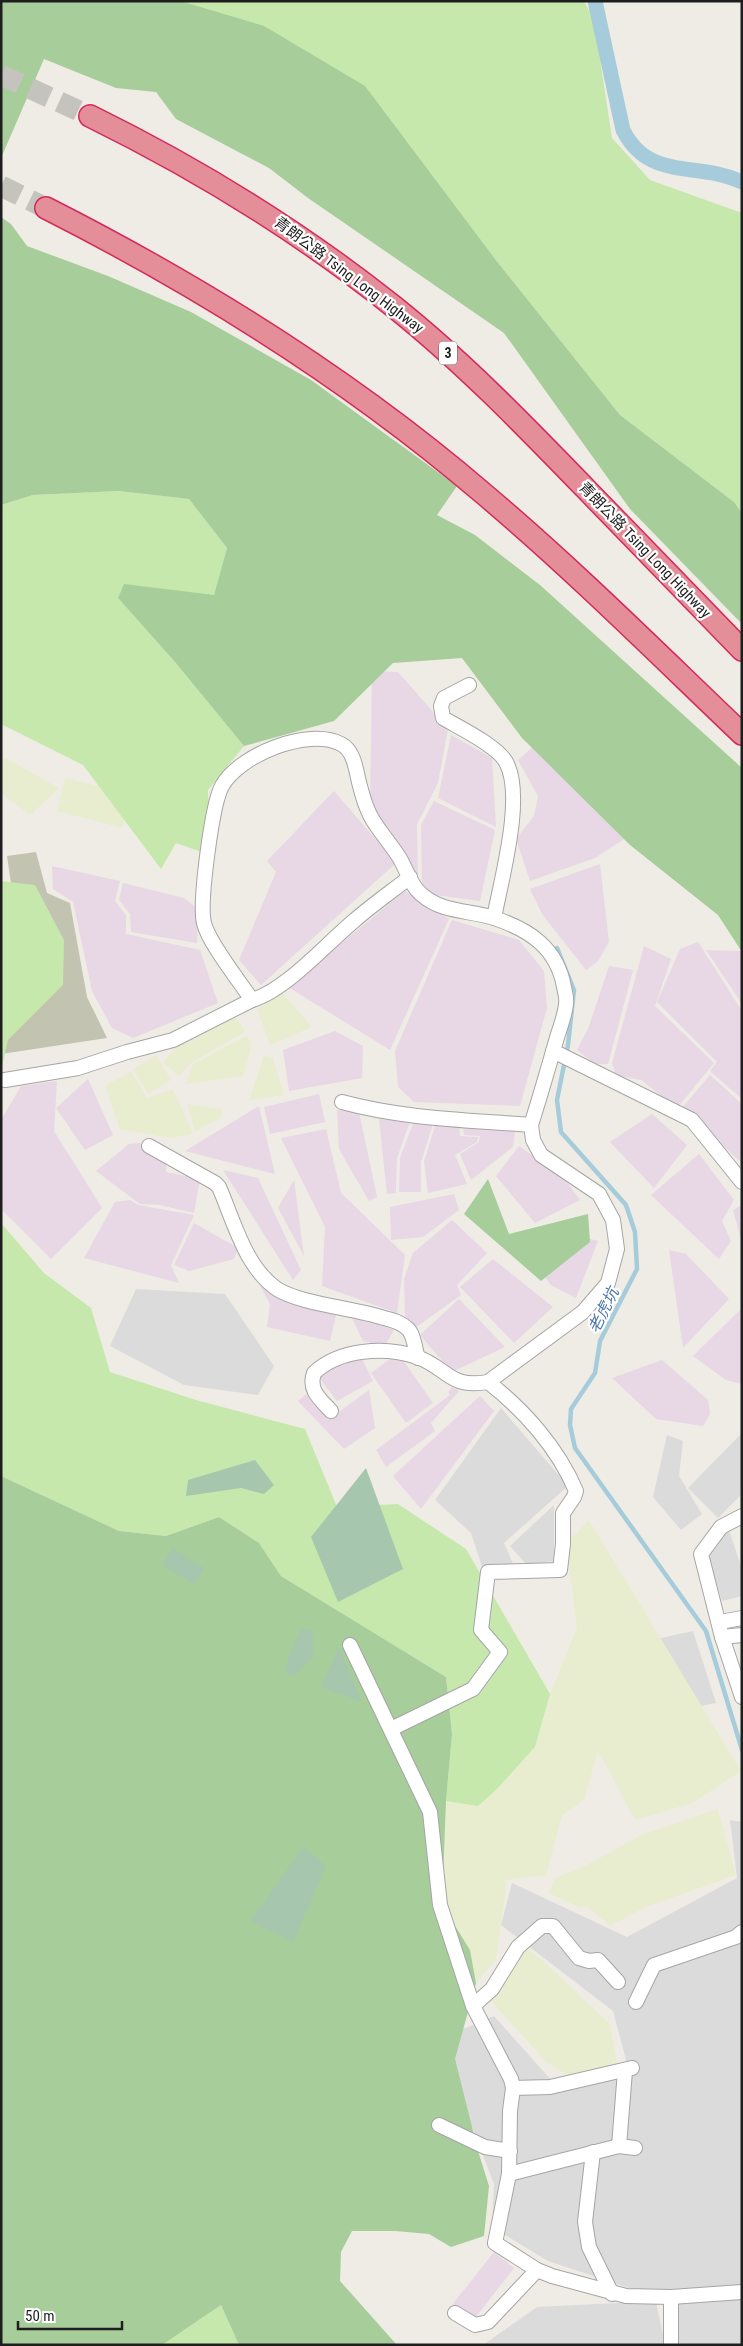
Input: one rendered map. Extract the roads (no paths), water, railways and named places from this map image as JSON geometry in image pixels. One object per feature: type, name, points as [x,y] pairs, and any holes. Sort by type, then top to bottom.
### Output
[{"type":"highway","name":"青朗公路 Tsing Long Highway","points":[[90,116],[166,154],[244,199],[313,246],[394,307],[508,409],[742,650]]},
{"type":"highway","points":[[46,208],[151,264],[223,306],[282,343],[350,390],[483,493],[585,583],[742,734]]},
{"type":"street","points":[[469,685],[444,698],[441,706],[443,718],[506,761],[513,789],[513,812],[494,918]]},
{"type":"street","points":[[252,1000],[209,935],[203,917],[205,871],[217,798],[225,781],[244,762],[273,748],[299,741],[332,741],[344,746],[353,761],[370,818],[397,854],[414,886],[422,895],[441,907],[494,918],[520,928],[549,949],[562,979],[567,1003],[556,1052],[532,1125],[533,1140],[541,1155],[599,1194],[613,1220],[617,1249],[608,1283],[583,1312],[488,1382],[472,1385],[455,1381],[418,1358],[388,1352],[354,1353],[336,1358],[318,1369],[312,1379],[313,1391],[331,1411]]},
{"type":"street","points":[[5,1080],[78,1068],[173,1040],[252,1000],[265,996],[282,984],[355,919],[410,878]]},
{"type":"street","points":[[556,1052],[692,1120],[742,1182]]},
{"type":"street","points":[[342,1102],[369,1110],[532,1125]]},
{"type":"street","points":[[149,1146],[215,1182],[219,1187],[251,1260],[264,1277],[278,1289],[298,1298],[364,1311],[400,1323],[409,1330],[418,1358]]},
{"type":"street","points":[[391,1729],[473,1689],[500,1652],[481,1630],[488,1572],[560,1570],[563,1544],[563,1513],[574,1497],[576,1490],[546,1439],[507,1397],[488,1382]]},
{"type":"street","points":[[742,1516],[721,1527],[701,1554],[720,1622],[722,1637],[742,1697]]},
{"type":"street","points":[[720,1622],[742,1618]]},
{"type":"street","points":[[722,1637],[742,1635]]},
{"type":"street","points":[[350,1645],[430,1812],[440,1905],[474,2006],[511,2079],[513,2088],[509,2174],[496,2243],[536,2270],[612,2294],[671,2297],[742,2292]]},
{"type":"street","points":[[474,2006],[492,1989],[518,1947],[542,1926],[553,1926],[579,1958],[588,1961],[598,1960],[618,1982]]},
{"type":"street","points":[[636,2002],[654,1965],[736,1937],[742,1932]]},
{"type":"street","points":[[513,2088],[550,2087],[629,2070],[618,2146]]},
{"type":"street","points":[[439,2125],[485,2147],[510,2151]]},
{"type":"street","points":[[509,2174],[618,2146],[635,2148]]},
{"type":"street","points":[[593,2152],[585,2222],[589,2247],[612,2294]]},
{"type":"street","points":[[455,2313],[475,2325],[488,2322],[536,2270]]},
{"type":"street","points":[[671,2297],[671,2345]]},
{"type":"waterway","points":[[595,1],[623,130],[634,146],[646,157],[660,164],[708,172],[742,182]]},
{"type":"waterway","name":"老虎坑","points":[[557,948],[574,990],[568,1045],[557,1100],[561,1132],[626,1205],[635,1232],[637,1269],[600,1341],[595,1373],[571,1409],[570,1425],[575,1448],[706,1631],[742,1750]]},
{"type":"tunnel","points":[[1,75],[90,116]]},
{"type":"tunnel","points":[[1,186],[46,208]]}]
